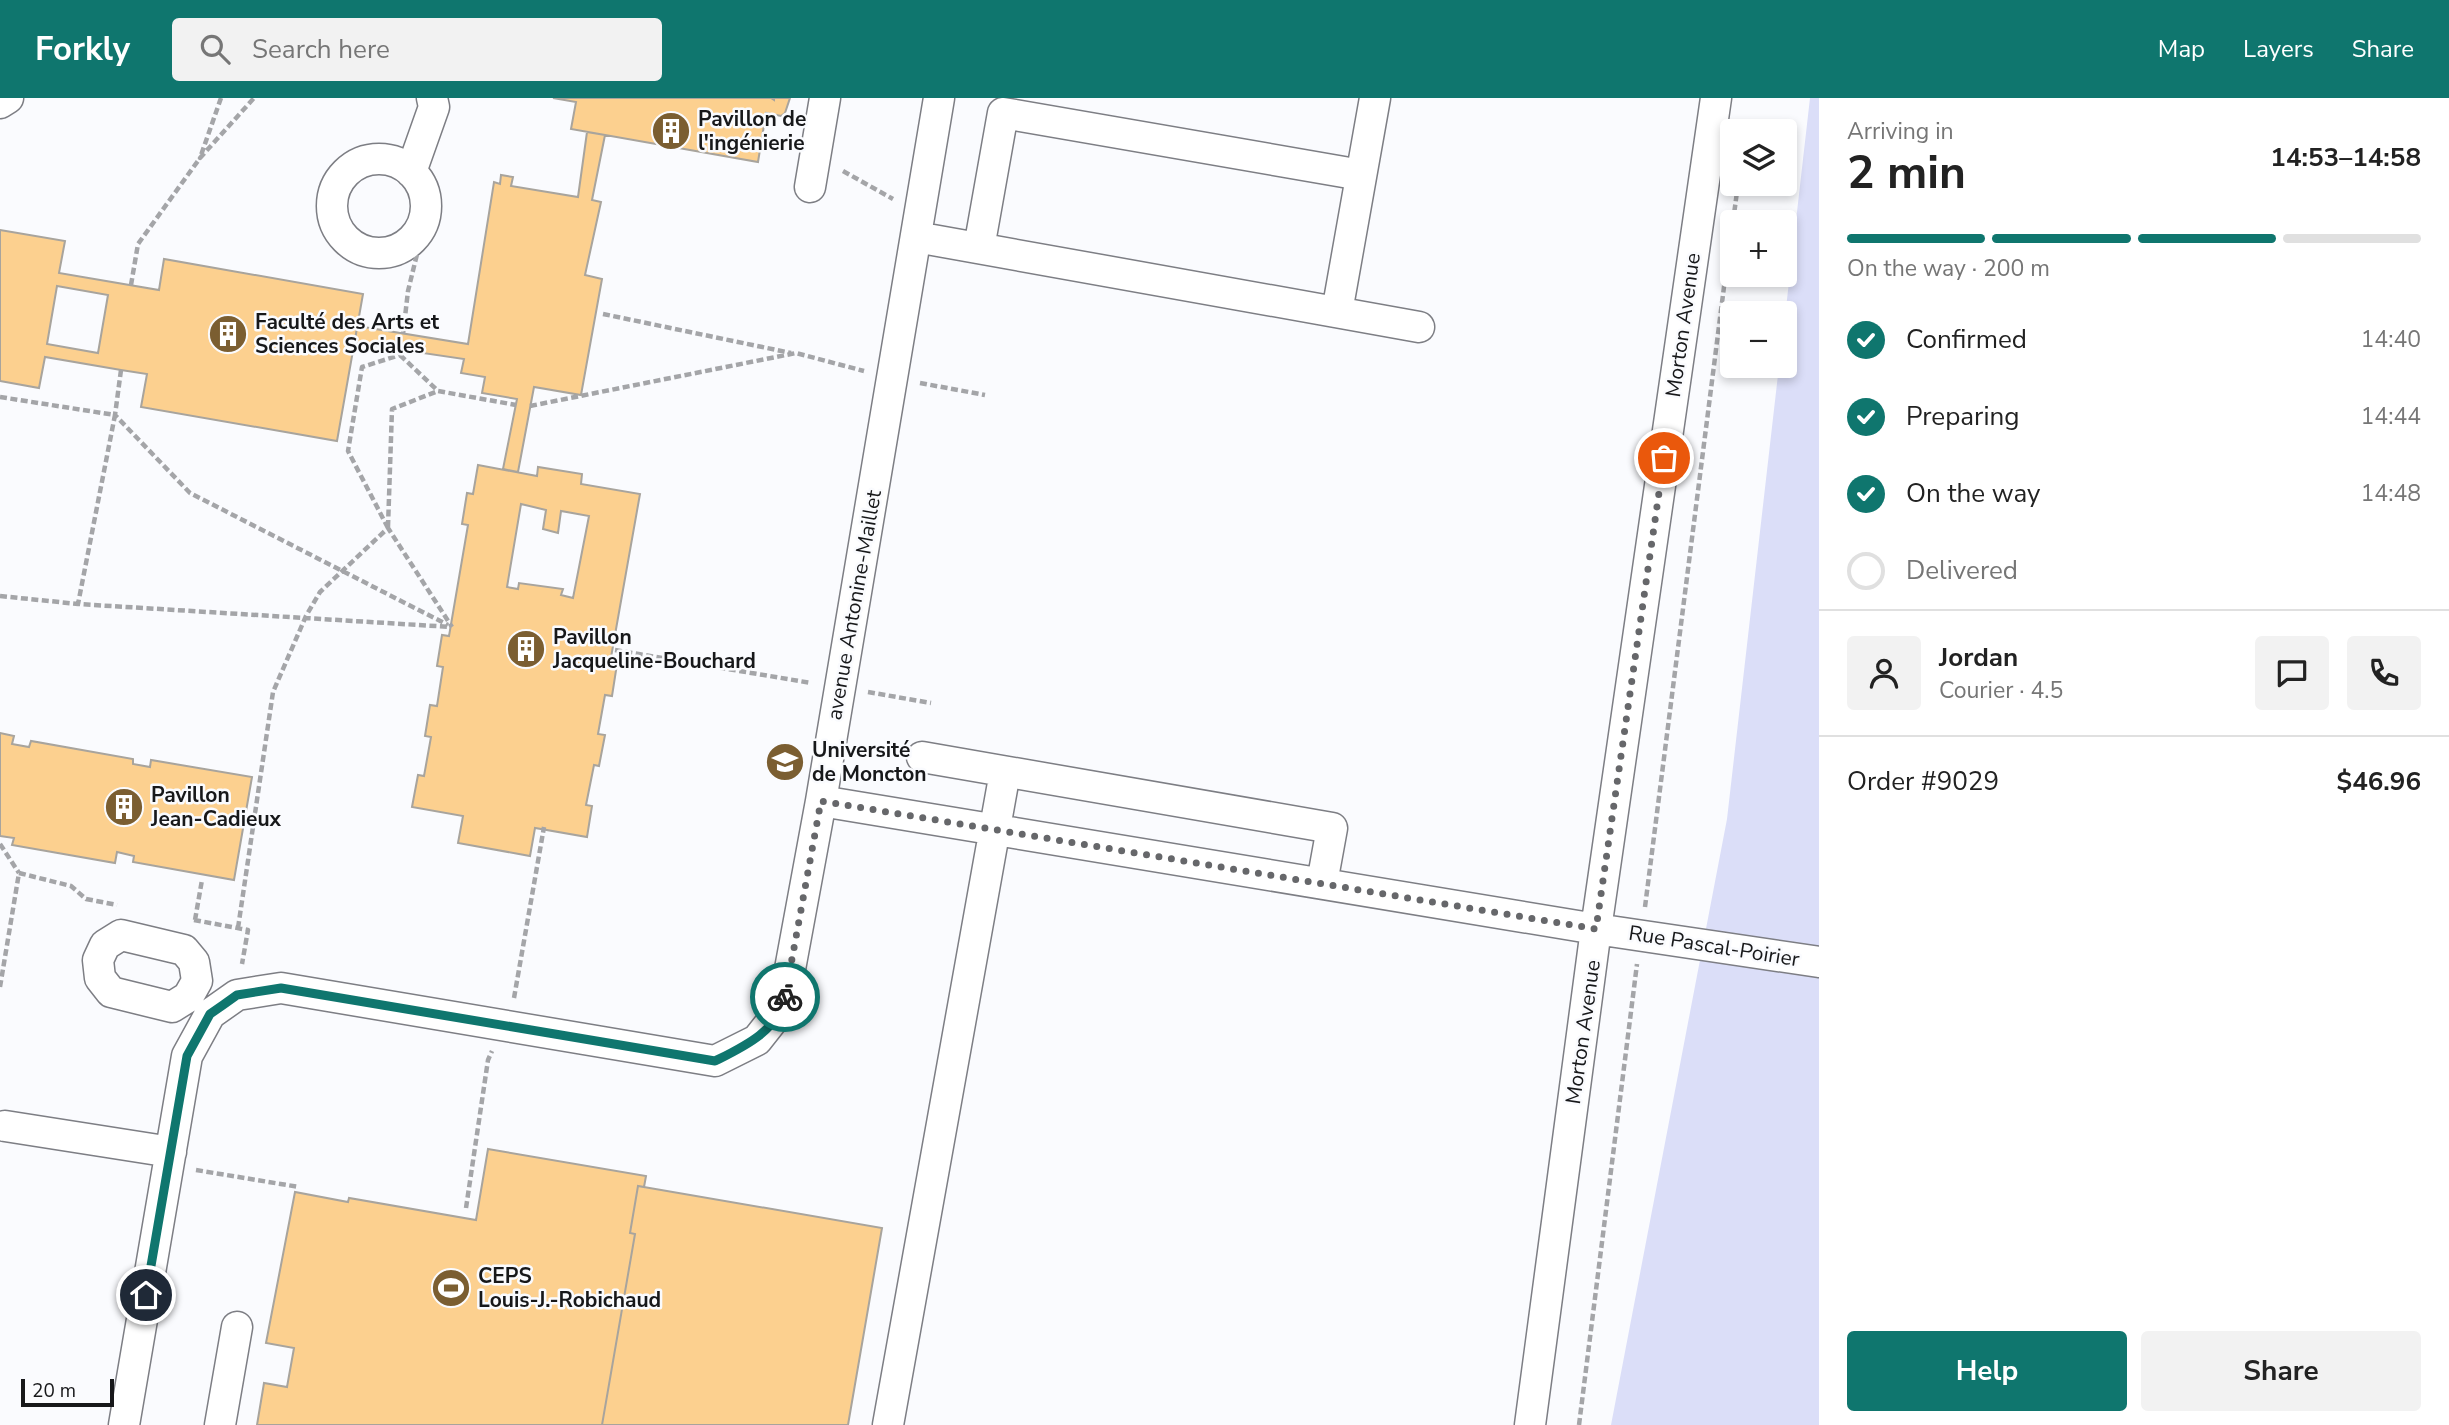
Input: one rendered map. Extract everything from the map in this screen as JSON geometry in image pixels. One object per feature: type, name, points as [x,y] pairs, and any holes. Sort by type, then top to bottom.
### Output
[{"type":"street","points":[[0,103],[8,98]]},
{"type":"street","points":[[411,172],[434,107],[432,98]]},
{"type":"street","points":[[810,187],[825,98]]},
{"type":"street","name":"avenue Antonine-Maillet","points":[[124,1425],[187,1056],[199,1006],[237,995],[281,988],[715,1061],[757,1040],[783,1007],[821,801],[939,98]]},
{"type":"street","points":[[1337,312],[1375,98]]},
{"type":"street","name":"Morton Avenue","points":[[1530,1425],[1596,929],[1716,98]]},
{"type":"street","points":[[979,248],[1003,113],[1361,174]]},
{"type":"street","points":[[916,237],[1419,327]]},
{"type":"street","points":[[922,757],[1332,828],[1322,883]]},
{"type":"street","points":[[888,1425],[1004,772]]},
{"type":"street","name":"Rue Pascal-Poirier","points":[[821,801],[1596,929],[1819,962]]},
{"type":"street","points":[[121,935],[184,950],[189,956],[194,962],[199,1006],[172,1007],[111,992],[100,978],[97,960],[106,944],[121,935]]},
{"type":"street","points":[[5,1126],[169,1159]]},
{"type":"street","points":[[220,1425],[237,1327]]},
{"type":"path","points":[[200,158],[221,98]]},
{"type":"path","points":[[131,285],[138,244],[200,158],[254,98]]},
{"type":"path","points":[[1579,1425],[1725,287]]},
{"type":"path","points":[[403,334],[408,291]]},
{"type":"path","points":[[603,314],[796,354],[892,378],[985,395]]},
{"type":"path","points":[[438,391],[400,352],[362,367],[348,451],[388,528],[452,627]]},
{"type":"path","points":[[530,406],[796,354]]},
{"type":"path","points":[[78,604],[115,415],[121,370]]},
{"type":"path","points":[[238,928],[273,692],[306,616],[320,592],[388,528],[392,409],[438,391],[516,405]]},
{"type":"path","points":[[0,397],[115,415],[190,493],[452,627]]},
{"type":"path","points":[[0,596],[78,604],[452,627]]},
{"type":"path","points":[[615,650],[932,703]]},
{"type":"path","points":[[0,844],[19,873]]},
{"type":"path","points":[[189,956],[202,880]]},
{"type":"path","points":[[169,1159],[299,1187]]},
{"type":"shaded area","points":[[1810,98],[1819,98],[1819,1425],[1611,1425],[1727,819],[1778,378],[1797,378],[1797,301],[1787,301],[1788,287],[1797,287],[1797,212]]},
{"type":"building","name":"Pavillon de l'ingénierie","points":[[553,98],[790,98],[785,113],[781,116],[766,113],[758,162],[571,129],[576,102]]},
{"type":"building","points":[[587,132],[605,135],[592,200],[601,202],[585,275],[602,279],[581,395],[534,387],[518,472],[503,469],[517,399],[482,393],[485,377],[461,373],[464,359],[355,343],[357,326],[468,344],[494,182],[500,184],[501,175],[513,177],[511,186],[578,197]]},
{"type":"building","name":"Faculté des Arts et Sciences Sociales","points":[[0,230],[65,241],[59,273],[159,290],[164,259],[363,294],[337,441],[141,407],[147,374],[45,357],[39,388],[0,381]],"holes":[[[57,286],[108,295],[98,353],[47,344]]]},
{"type":"building","name":"Pavillon Jacqueline-Bouchard","points":[[478,465],[537,476],[538,467],[582,474],[581,484],[640,494],[610,663],[617,664],[612,696],[605,695],[598,734],[605,735],[599,766],[594,765],[586,805],[592,806],[587,837],[535,828],[530,856],[458,843],[463,816],[412,807],[418,775],[424,776],[431,737],[425,736],[430,705],[437,706],[443,667],[437,666],[442,635],[449,636],[468,525],[462,524],[467,493],[473,494]],"holes":[[[521,504],[546,510],[543,529],[558,533],[561,511],[589,516],[573,598],[561,595],[563,589],[519,583],[518,589],[507,587]]]},
{"type":"building","name":"Pavillon Jean-Cadieux","points":[[0,733],[14,736],[12,744],[29,747],[31,741],[133,759],[133,764],[150,767],[151,760],[252,777],[234,880],[133,862],[134,856],[117,852],[115,863],[12,845],[14,838],[0,836]]},
{"type":"building","name":"CEPS Louis-J.-Robichaud","points":[[488,1149],[646,1176],[644,1187],[638,1186],[630,1233],[635,1234],[602,1425],[257,1425],[264,1383],[287,1387],[294,1348],[266,1343],[295,1192],[348,1202],[349,1198],[476,1220]]},
{"type":"building","points":[[638,1186],[882,1228],[848,1425],[602,1425],[635,1234],[630,1233]]},
{"type":"way so far","points":[[785,997],[821,801],[1596,929],[1664,458]]},
{"type":"place","name":"Pavillon de l'ingénierie","points":[[671,131]]},
{"type":"place","name":"Faculté des Arts et Sciences Sociales","points":[[228,334]]},
{"type":"place","name":"Pavillon Jacqueline-Bouchard","points":[[526,649]]},
{"type":"place","name":"Université de Moncton","points":[[785,762]]},
{"type":"place","name":"Pavillon Jean-Cadieux","points":[[124,807]]},
{"type":"place","name":"CEPS Louis-J.-Robichaud","points":[[451,1288]]},
{"type":"route","points":[[146,1295],[187,1056],[210,1014],[237,995],[281,988],[715,1061],[757,1040],[783,1007],[785,997]]}]
